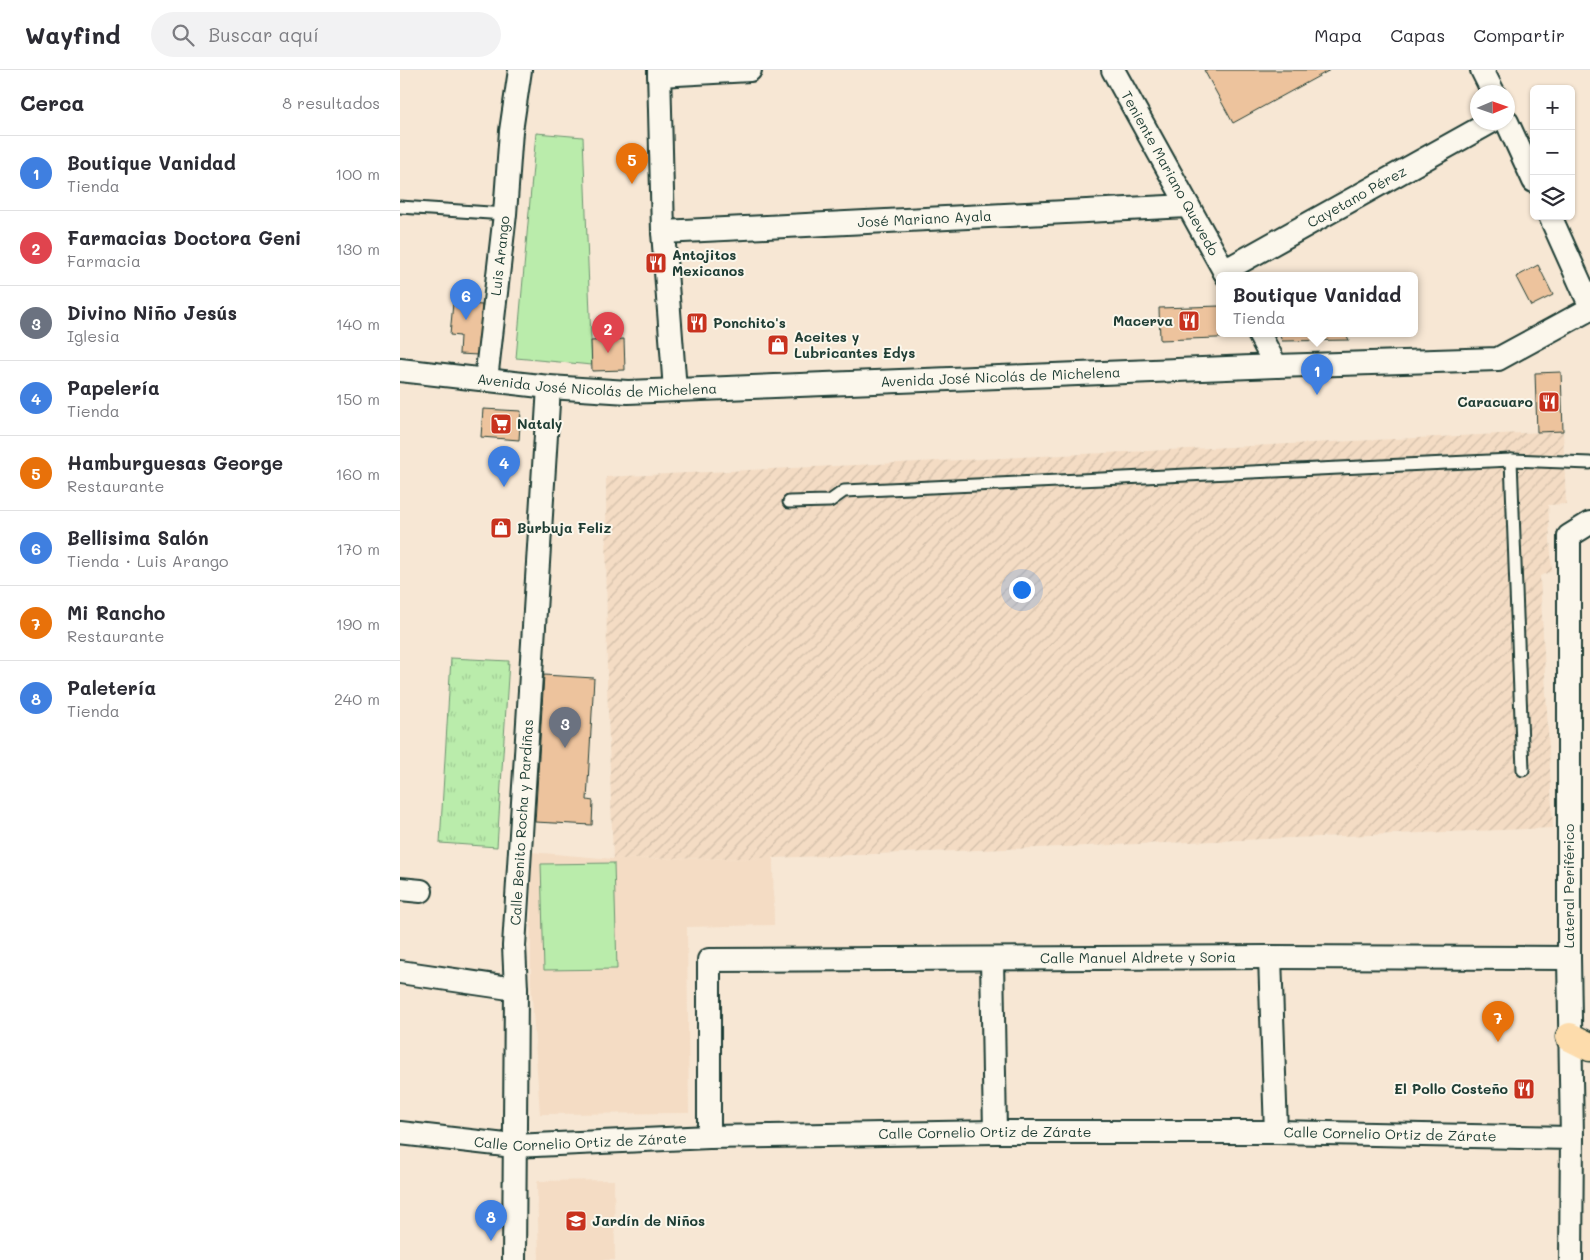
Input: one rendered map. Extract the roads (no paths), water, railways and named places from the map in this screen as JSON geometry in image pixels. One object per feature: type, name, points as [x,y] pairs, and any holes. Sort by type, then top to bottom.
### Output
[{"type":"street","name":"Luis Arango","points":[[486,380],[505,214],[511,131],[520,70]]},
{"type":"street","points":[[675,390],[663,232],[659,72],[750,70]]},
{"type":"street","name":"Teniente Mariano Quevedo","points":[[1113,70],[1225,272]]},
{"type":"street","points":[[1482,70],[1490,85]]},
{"type":"street","name":"Cayetano Pérez","points":[[1229,272],[1477,130]]},
{"type":"street","points":[[1511,130],[1531,175]]},
{"type":"street","name":"José Mariano Ayala","points":[[663,232],[1188,206]]},
{"type":"street","points":[[1552,220],[1590,307]]},
{"type":"street","name":"Avenida José Nicolás de Michelena","points":[[400,370],[549,387],[628,392],[1498,359],[1590,307]]},
{"type":"street","points":[[1261,337],[1276,366]]},
{"type":"street","name":"Calle Benito Rocha y Pardiñas","points":[[514,1260],[516,989],[514,946],[549,387]]},
{"type":"street","name":"Lateral Periférico","points":[[1571,1260],[1572,1138],[1580,1042],[1569,958],[1569,536],[1590,524]]},
{"type":"street","points":[[1270,957],[1276,1132]]},
{"type":"street","name":"Calle Manuel Aldrete y Soria","points":[[708,1137],[709,960],[1270,957],[1569,958]]},
{"type":"street","points":[[992,959],[995,1132]]},
{"type":"street","points":[[400,972],[516,989]]},
{"type":"street","name":"Calle Cornelio Ortiz de Zárate","points":[[400,1133],[514,1146],[708,1137],[995,1132],[1276,1132],[1572,1138]]},
{"type":"lane","points":[[400,207],[505,214]]},
{"type":"lane","points":[[1511,460],[1523,770]]},
{"type":"lane","points":[[789,502],[830,501],[844,491],[1511,460],[1590,463]]},
{"type":"place","name":"Hamburguesas George","points":[[632,184]]},
{"type":"place","name":"Antojitos Mexicanos","points":[[656,263]]},
{"type":"place","name":"Bellisima Salón","points":[[466,320]]},
{"type":"place","name":"Macerva","points":[[1189,321]]},
{"type":"place","name":"Ponchito's","points":[[697,323]]},
{"type":"place","name":"Aceites y Lubricantes Edys","points":[[778,345]]},
{"type":"place","name":"Farmacias Doctora Geni","points":[[608,353]]},
{"type":"place","name":"Boutique Vanidad","points":[[1317,395]]},
{"type":"place","name":"Caracuaro","points":[[1549,402]]},
{"type":"place","name":"Nataly","points":[[501,424]]},
{"type":"place","name":"Papelería","points":[[504,487]]},
{"type":"place","name":"Burbuja Feliz","points":[[501,528]]},
{"type":"place","name":"Divino Niño Jesús","points":[[565,748]]},
{"type":"place","name":"Mi Rancho","points":[[1498,1042]]},
{"type":"place","name":"El Pollo Costeño","points":[[1524,1089]]},
{"type":"place","name":"Jardín de Niños","points":[[576,1221]]},
{"type":"place","name":"Paletería","points":[[491,1241]]}]
